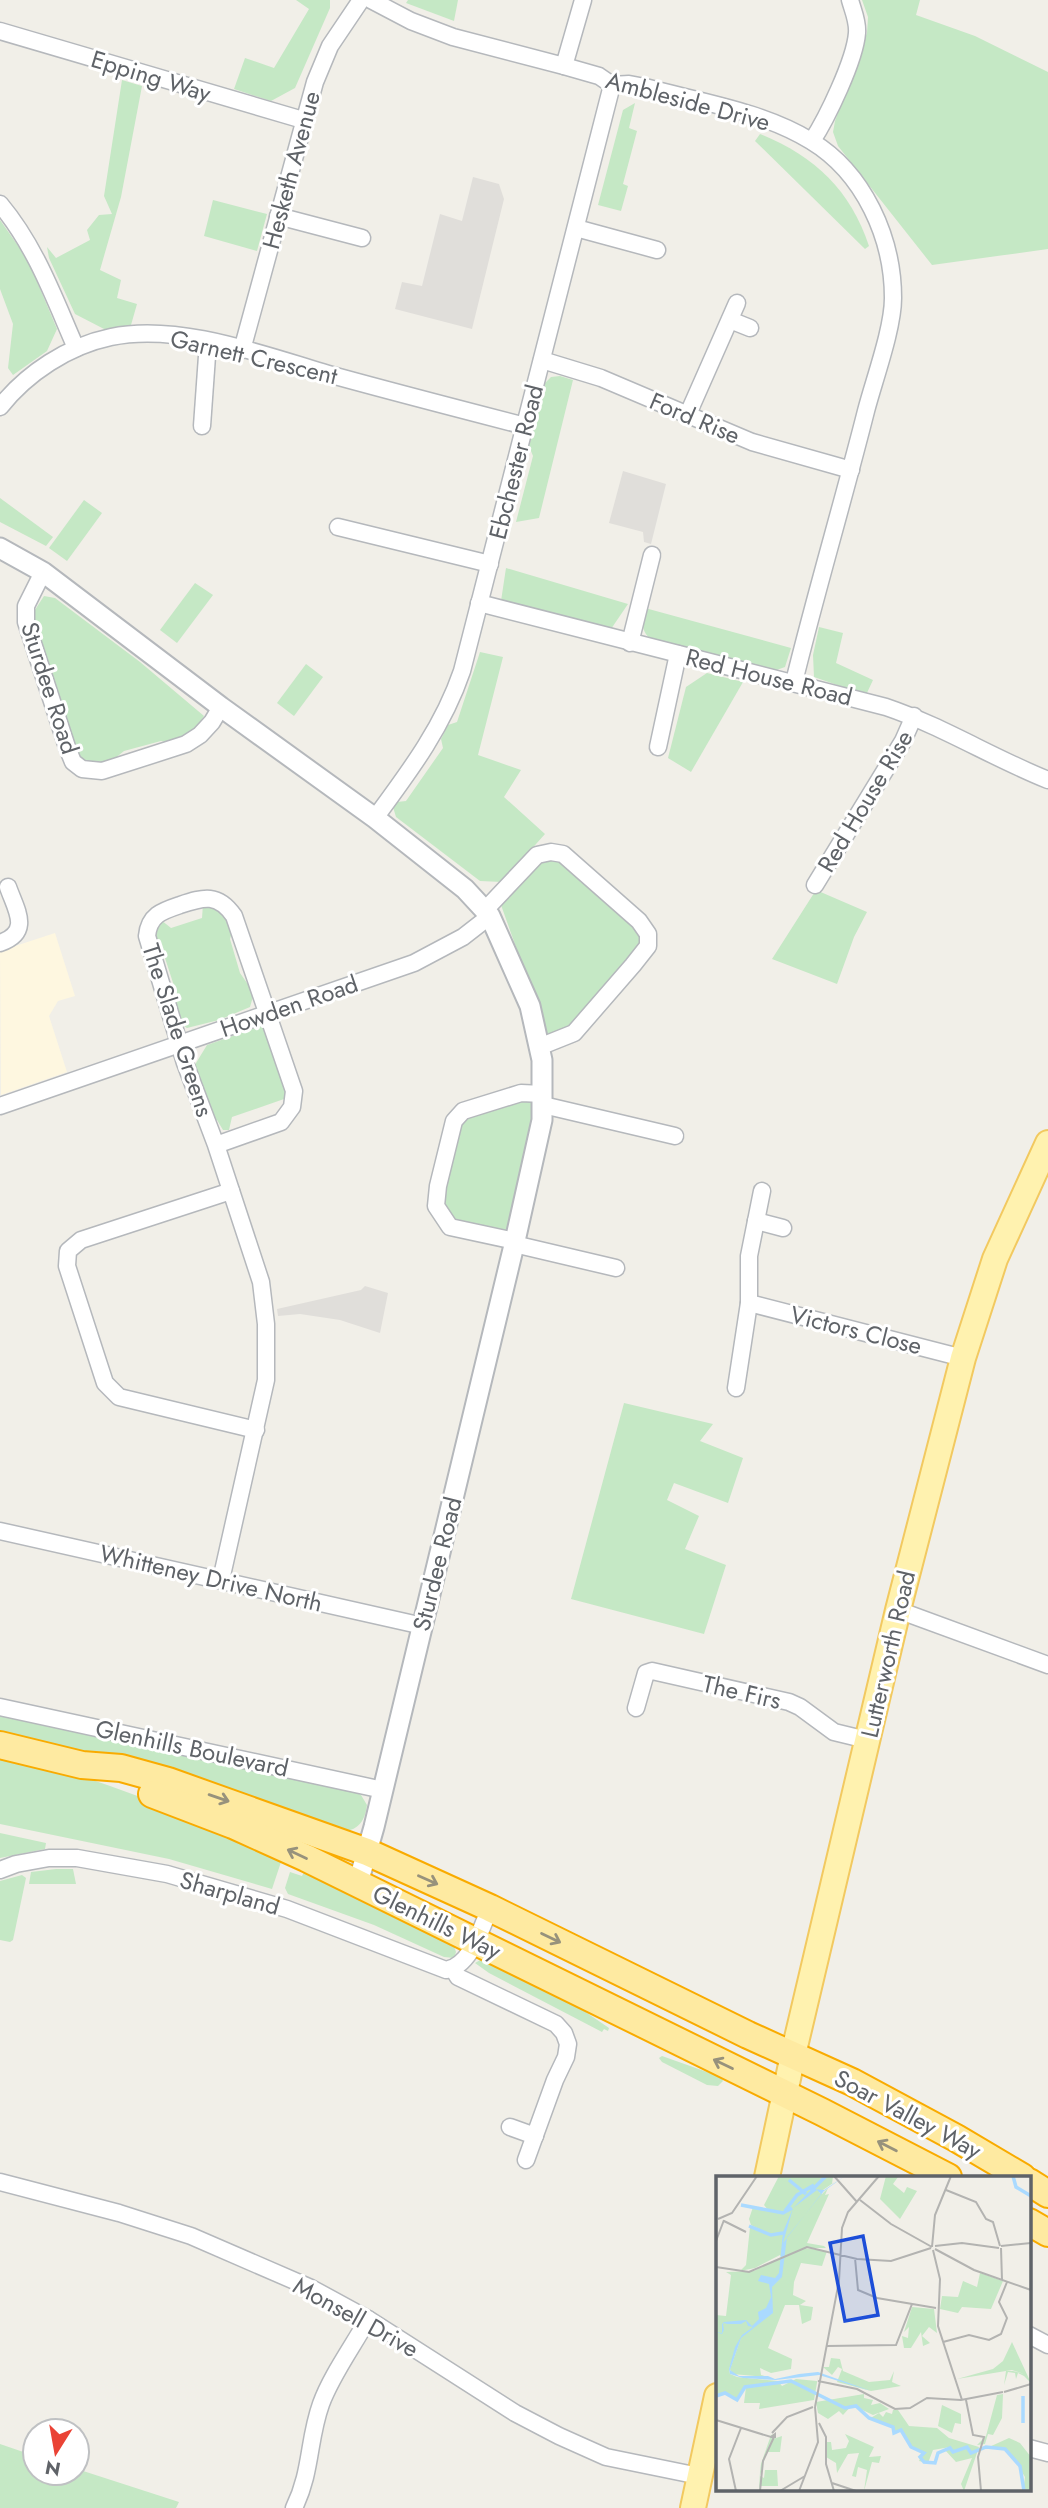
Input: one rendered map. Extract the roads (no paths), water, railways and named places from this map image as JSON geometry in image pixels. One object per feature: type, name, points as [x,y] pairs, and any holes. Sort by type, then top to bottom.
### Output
[{"type":"highway","name":"Glenhills Way","points":[[0,1745],[82,1765],[121,1768],[168,1781],[367,1853],[490,1908],[748,2035],[793,2054]]},
{"type":"highway","name":"Glenhills Way","points":[[82,1765],[118,1782],[233,1825],[784,2094]]},
{"type":"highway","name":"Soar Valley Way","points":[[793,2054],[909,2113],[1020,2176]]},
{"type":"highway","name":"Soar Valley Way","points":[[784,2094],[946,2176]]},
{"type":"highway","points":[[1030,2183],[1048,2194]]},
{"type":"highway","points":[[1030,2223],[1048,2233]]},
{"type":"main road","name":"Lutterworth Road","points":[[767,2176],[793,2054],[898,1609],[963,1358],[995,1259],[1048,1143]]},
{"type":"main road","points":[[693,2508],[716,2400]]},
{"type":"street","name":"Hesketh Avenue","points":[[242,350],[315,82],[330,46],[361,0]]},
{"type":"street","name":"Ambleside Drive","points":[[371,0],[411,21],[453,37],[598,76],[612,85],[645,87],[761,118],[812,141],[842,167],[868,202],[884,237],[893,285],[893,302],[794,682]]},
{"type":"street","points":[[564,66],[583,0]]},
{"type":"street","points":[[812,141],[830,112],[857,33],[850,0]]},
{"type":"street","name":"Epping Way","points":[[0,31],[303,120]]},
{"type":"street","name":"Ebchester Road","points":[[374,818],[423,753],[452,700],[490,564],[612,85]]},
{"type":"street","points":[[0,204],[37,259],[76,348]]},
{"type":"street","points":[[278,216],[362,238]]},
{"type":"street","points":[[576,228],[657,250]]},
{"type":"street","points":[[688,414],[737,303]]},
{"type":"street","points":[[730,320],[750,328]]},
{"type":"street","name":"Garnett Crescent","points":[[0,407],[29,377],[76,348],[110,337],[142,334],[179,336],[242,350],[525,426]]},
{"type":"street","points":[[202,426],[208,342]]},
{"type":"street","name":"Ford Rise","points":[[542,360],[601,378],[777,451],[851,470]]},
{"type":"street","points":[[338,527],[490,564]]},
{"type":"street","name":"Sturdee Road","points":[[0,548],[43,572],[457,881],[487,913],[530,1006],[542,1060],[542,1120],[423,1626],[358,1884]]},
{"type":"street","points":[[630,643],[652,555]]},
{"type":"street","name":"Sturdee Road","points":[[43,572],[26,606],[26,622],[66,747],[73,762],[82,769],[102,771],[186,744],[200,736],[221,707]]},
{"type":"street","name":"Red House Road","points":[[479,603],[794,682],[914,716],[1048,780]]},
{"type":"street","points":[[658,747],[678,654]]},
{"type":"street","name":"Red House Rise","points":[[815,884],[903,741],[914,716]]},
{"type":"street","points":[[487,913],[537,855],[551,852],[563,854],[639,922],[648,934],[648,946],[574,1033],[539,1047]]},
{"type":"street","points":[[0,943],[18,933],[20,922],[8,887]]},
{"type":"street","name":"The Slade Greens","points":[[216,1144],[281,1122],[292,1107],[294,1091],[234,916],[228,908],[212,899],[202,898],[159,912],[148,927],[146,936],[179,1043],[216,1144],[261,1282],[266,1324],[266,1380],[221,1580]]},
{"type":"street","name":"Howden Road","points":[[0,1106],[414,963],[463,937],[487,913]]},
{"type":"street","points":[[616,1268],[450,1227],[436,1206],[438,1186],[454,1121],[463,1111],[521,1093],[676,1136]]},
{"type":"street","points":[[230,1191],[80,1240],[68,1251],[66,1266],[104,1382],[119,1396],[256,1430]]},
{"type":"street","points":[[736,1388],[749,1303],[749,1256],[762,1191]]},
{"type":"street","points":[[756,1221],[783,1228]]},
{"type":"street","name":"Victors Close","points":[[749,1303],[963,1358]]},
{"type":"street","name":"Whitteney Drive North","points":[[0,1531],[423,1626]]},
{"type":"street","points":[[898,1609],[1048,1665]]},
{"type":"street","name":"The Firs","points":[[636,1709],[646,1673],[652,1671],[789,1702],[834,1732],[867,1740]]},
{"type":"street","name":"Glenhills Boulevard","points":[[0,1707],[383,1790]]},
{"type":"street","name":"Sharpland","points":[[0,1870],[16,1864],[50,1858],[77,1858],[153,1871],[288,1909],[388,1946],[440,1969],[453,1969],[457,1977],[556,2024],[565,2033],[568,2044],[566,2057],[526,2160]]},
{"type":"street","points":[[453,1969],[463,1962],[490,1908]]},
{"type":"street","points":[[510,2127],[535,2136]]},
{"type":"street","name":"Monsell Drive","points":[[0,2182],[120,2213],[191,2236],[312,2288],[368,2319],[515,2413],[559,2437],[606,2456],[699,2476]]},
{"type":"street","points":[[294,2508],[308,2471],[315,2422],[322,2401],[368,2319]]},
{"type":"street","points":[[1030,2336],[1048,2345]]},
{"type":"street","points":[[1030,2448],[1048,2453]]}]
